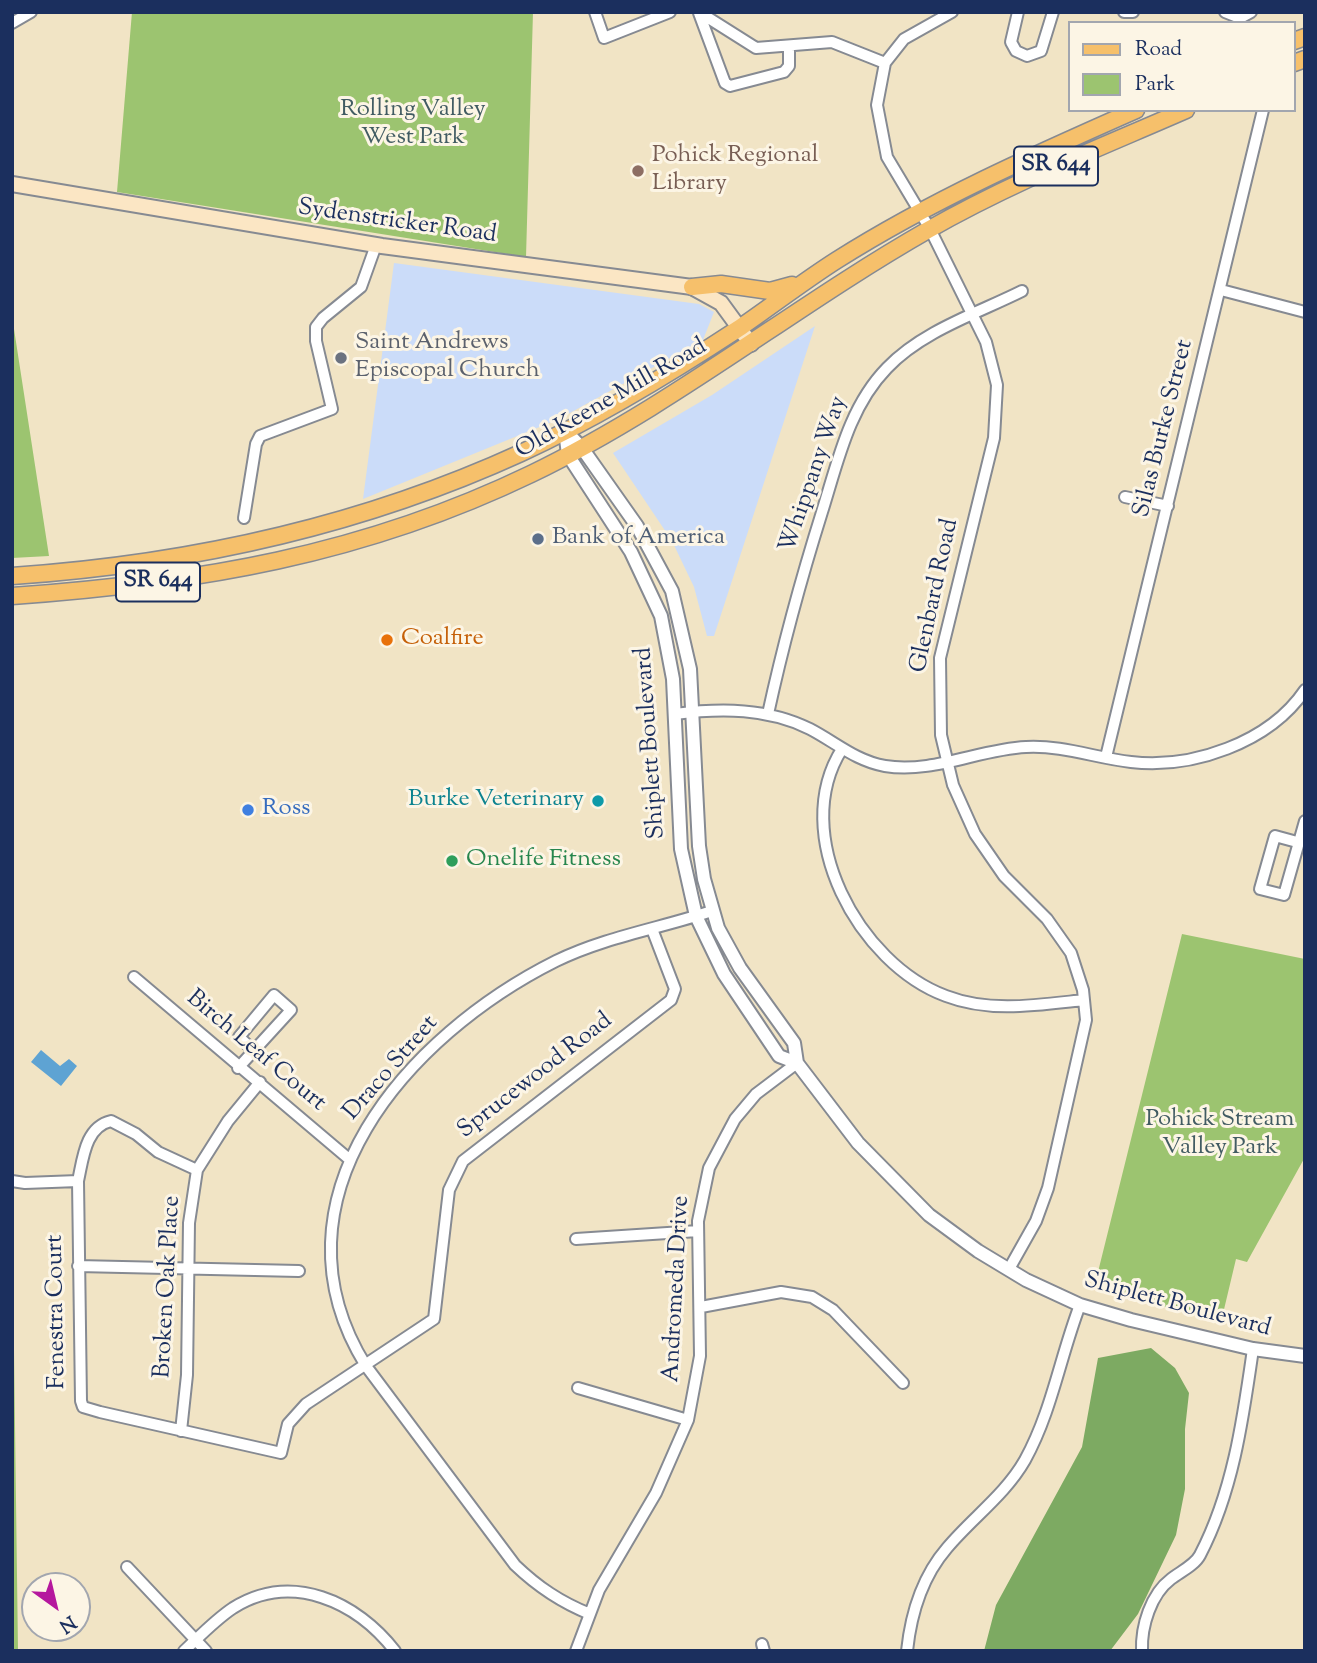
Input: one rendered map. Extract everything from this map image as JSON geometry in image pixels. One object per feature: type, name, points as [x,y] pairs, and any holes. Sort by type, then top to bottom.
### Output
[{"type":"main road","name":"Old Keene Mill Road","points":[[12,576],[150,563],[309,531],[469,475],[565,430],[740,327],[820,272],[918,212],[1028,157],[1131,112]]},
{"type":"main road","name":"Old Keene Mill Road","points":[[12,596],[195,577],[291,559],[381,534],[465,503],[575,451],[650,410],[930,229],[1062,164],[1181,112]]},
{"type":"main road","name":"Sydenstricker Road","points":[[12,184],[376,245],[692,287],[715,297],[751,344]]},
{"type":"main road","points":[[692,287],[721,284],[770,291],[784,289],[820,272]]},
{"type":"street","points":[[12,23],[31,12]]},
{"type":"street","points":[[595,12],[604,38],[670,12]]},
{"type":"street","points":[[699,13],[756,48],[832,42],[885,63],[904,39],[952,12]]},
{"type":"street","points":[[1017,12],[1011,43],[1016,51],[1027,56],[1041,51],[1053,12]]},
{"type":"street","points":[[1124,12],[1133,12]]},
{"type":"street","points":[[1224,12],[1240,18],[1251,12]]},
{"type":"street","points":[[699,13],[725,83],[730,86],[784,72],[789,66],[789,46]]},
{"type":"street","name":"Glenbard Road","points":[[885,63],[877,94],[879,129],[887,157],[930,229],[973,315],[994,365],[998,412],[940,658],[939,713],[947,761],[957,797],[975,834],[1004,876],[1062,937],[1077,968],[1084,1000],[1083,1040],[1048,1188],[1036,1222],[1009,1269]]},
{"type":"street","name":"Silas Burke Street","points":[[1106,757],[1263,112]]},
{"type":"street","points":[[244,518],[256,444],[260,436],[332,409],[316,341],[316,327],[361,287],[376,245]]},
{"type":"street","points":[[1221,290],[1305,312]]},
{"type":"street","name":"Whippany Way","points":[[768,713],[800,580],[856,410],[874,383],[900,356],[924,340],[1022,291]]},
{"type":"street","name":"Shiplett Boulevard","points":[[565,430],[651,590],[668,645],[675,714],[681,849],[696,916],[724,974],[779,1056],[797,1063]]},
{"type":"street","name":"Shiplett Boulevard","points":[[575,451],[637,526],[672,591],[684,637],[693,712],[699,846],[712,911],[740,968],[794,1043],[797,1063],[858,1143],[900,1188],[957,1237],[1009,1269],[1080,1305],[1253,1349],[1305,1356]]},
{"type":"street","points":[[1125,497],[1168,506]]},
{"type":"street","points":[[675,714],[768,713],[810,729],[861,760],[892,767],[947,761],[1029,746],[1064,748],[1157,764],[1214,753],[1261,730],[1303,697]]},
{"type":"street","points":[[842,749],[827,780],[823,807],[826,845],[835,876],[848,903],[862,928],[884,955],[923,985],[967,1003],[1028,1006],[1084,1000]]},
{"type":"street","points":[[1297,842],[1275,836],[1260,889],[1284,895],[1305,821]]},
{"type":"street","name":"Draco Street","points":[[590,1614],[565,1604],[537,1586],[515,1565],[366,1366],[340,1314],[331,1266],[333,1215],[339,1185],[349,1159],[371,1121],[400,1084],[448,1033],[476,1010],[517,982],[558,960],[712,911]]},
{"type":"street","name":"Sprucewood Road","points":[[281,1453],[288,1424],[306,1404],[434,1319],[449,1190],[463,1161],[671,1000],[675,989],[652,929]]},
{"type":"street","name":"Birch Leaf Court","points":[[134,977],[238,1068],[260,1082],[349,1159]]},
{"type":"street","points":[[238,1068],[254,1051],[290,1010],[274,995],[239,1037],[254,1051]]},
{"type":"street","name":"Andromeda Drive","points":[[576,1651],[609,1571],[670,1466],[688,1420],[700,1356],[702,1307],[698,1231],[703,1188],[725,1134],[756,1094],[797,1063]]},
{"type":"street","name":"Broken Oak Place","points":[[181,1431],[187,1375],[187,1268],[197,1171],[228,1121],[260,1082]]},
{"type":"street","name":"Fenestra Court","points":[[197,1171],[158,1152],[136,1134],[111,1121],[91,1135],[78,1181],[80,1391],[83,1407],[281,1453]]},
{"type":"street","points":[[12,1181],[78,1181]]},
{"type":"street","points":[[576,1238],[698,1231]]},
{"type":"street","points":[[78,1266],[299,1271]]},
{"type":"street","points":[[702,1307],[781,1292],[812,1297],[833,1310],[903,1382]]},
{"type":"street","points":[[907,1651],[918,1597],[937,1561],[1012,1479],[1042,1425],[1063,1350],[1080,1305]]},
{"type":"street","points":[[1142,1651],[1150,1608],[1159,1591],[1199,1558],[1221,1501],[1243,1424],[1253,1349]]},
{"type":"street","points":[[578,1388],[688,1420]]},
{"type":"street","points":[[127,1567],[206,1651]]},
{"type":"street","points":[[184,1651],[224,1615],[248,1601],[263,1596],[296,1592],[323,1596],[350,1608],[372,1623],[395,1651]]},
{"type":"shaded area","points":[[394,263],[699,304],[714,312],[703,340],[559,419],[363,499]]},
{"type":"shaded area","points":[[815,326],[714,636],[707,636],[694,587],[672,541],[613,453],[712,395]]},
{"type":"green space","name":"Rolling Valley West Park","points":[[132,12],[533,12],[526,257],[117,192]]},
{"type":"green space","points":[[12,316],[49,556],[12,558]]},
{"type":"green space","name":"Pohick Stream Valley Park","points":[[1182,934],[1305,959],[1305,1157],[1247,1262],[1236,1259],[1221,1322],[1094,1288]]},
{"type":"green space","points":[[12,1198],[18,1651],[12,1651]]},
{"type":"green space","points":[[1151,1348],[1175,1368],[1189,1393],[1185,1429],[1185,1489],[1176,1535],[1138,1614],[1110,1651],[984,1651],[996,1605],[1082,1447],[1098,1358]]},
{"type":"water","points":[[41,1050],[60,1066],[69,1059],[77,1066],[61,1086],[31,1062]]},
{"type":"place","name":"Pohick Regional Library","points":[[638,171]]},
{"type":"place","name":"Saint Andrews Episcopal Church","points":[[341,358]]},
{"type":"place","name":"Bank of America","points":[[538,539]]},
{"type":"place","name":"Coalfire","points":[[387,640]]},
{"type":"place","name":"Burke Veterinary","points":[[598,801]]},
{"type":"place","name":"Ross","points":[[248,810]]},
{"type":"place","name":"Onelife Fitness","points":[[452,861]]}]
